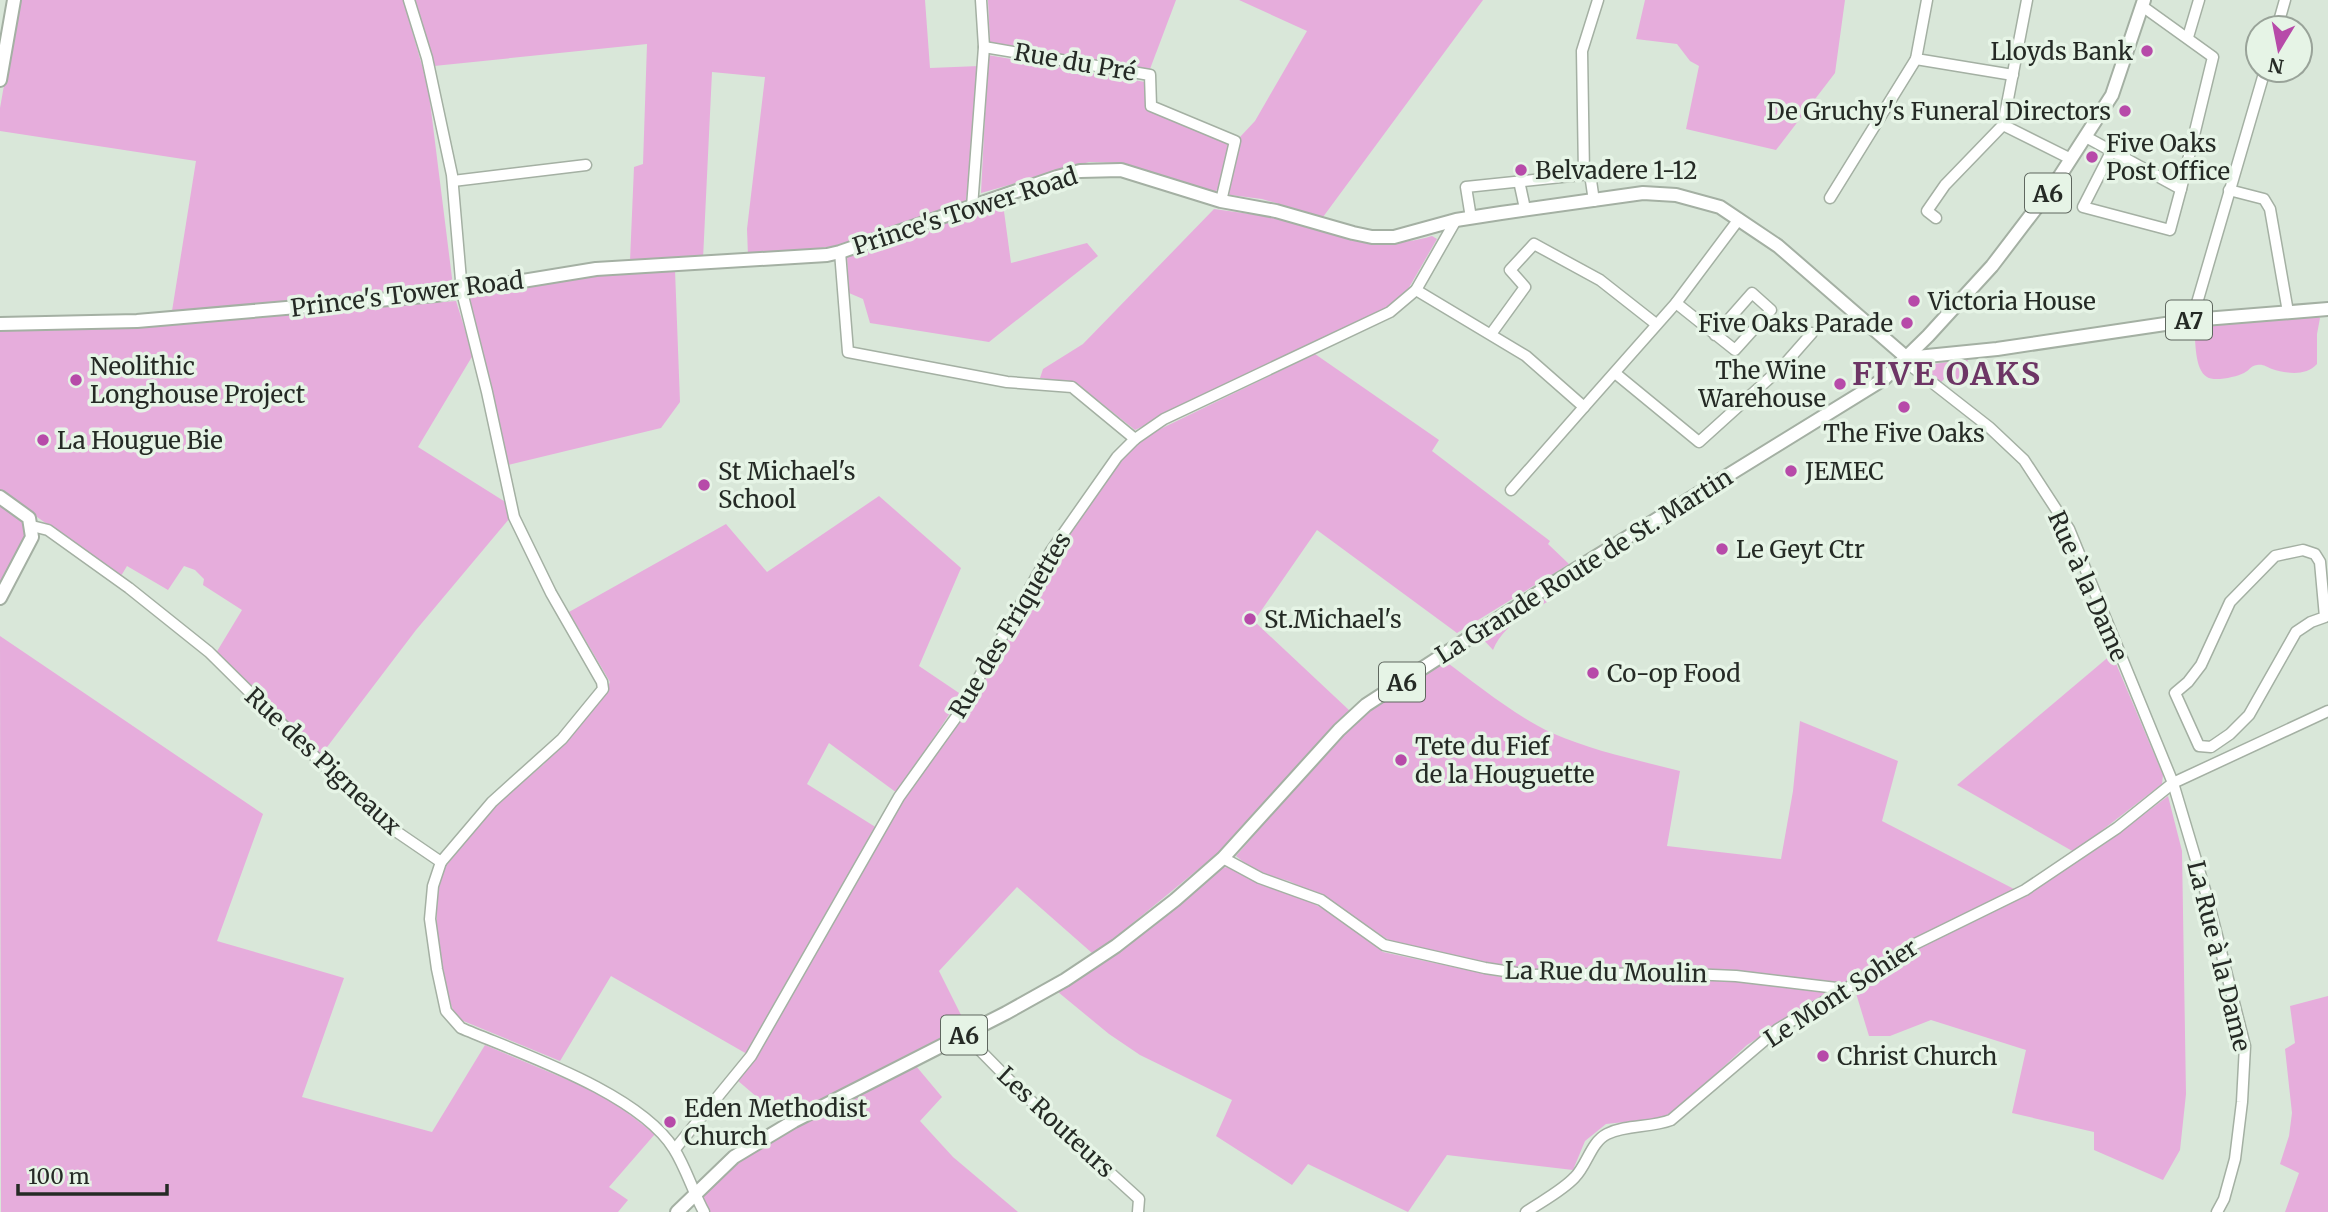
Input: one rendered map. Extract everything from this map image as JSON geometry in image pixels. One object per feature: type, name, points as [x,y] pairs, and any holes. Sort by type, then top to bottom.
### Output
[{"type":"main road","points":[[0,80],[14,0]]},
{"type":"main road","name":"A6","points":[[1907,358],[2007,248],[2086,137],[2112,95],[2143,3]]},
{"type":"main road","name":"Prince's Tower Road","points":[[0,324],[137,321],[462,292],[596,269],[840,252],[1057,177],[1102,169],[1121,170],[1150,177],[1221,201],[1276,211],[1372,237],[1394,237],[1456,220],[1643,193],[1676,195],[1720,207],[1740,219],[1778,246],[1907,358]]},
{"type":"main road","name":"A7","points":[[1907,358],[1942,356],[2192,320],[2328,309]]},
{"type":"main road","points":[[1928,336],[1927,345],[1930,352],[1942,356]]},
{"type":"main road","name":"La Grande Route de St. Martin","points":[[1223,858],[1339,730],[1366,705],[1555,582],[1884,379],[1907,358]]},
{"type":"main road","points":[[0,497],[29,518],[32,526],[32,537],[0,598]]},
{"type":"main road","name":"A6","points":[[677,1212],[734,1157],[794,1121],[965,1035],[1065,980],[1116,946],[1223,858]]},
{"type":"street","points":[[410,0],[427,58],[453,181],[462,292],[514,517],[551,593],[603,682],[603,689],[562,739],[492,802],[441,862],[433,886],[430,919],[446,1011],[461,1028],[610,1093],[660,1132],[675,1149],[704,1212]]},
{"type":"street","points":[[972,207],[984,47],[981,0]]},
{"type":"street","points":[[1584,174],[1582,51],[1598,0]]},
{"type":"street","points":[[1830,198],[1916,59],[1927,0]]},
{"type":"street","points":[[1937,218],[1927,211],[1945,185],[2003,125],[2027,0]]},
{"type":"street","points":[[2188,37],[2199,0]]},
{"type":"street","points":[[2111,152],[2082,207],[2170,230],[2213,57],[2143,3]]},
{"type":"street","name":"Rue du Pré","points":[[984,47],[1150,75],[1151,106],[1235,141],[1221,201]]},
{"type":"street","points":[[1916,59],[2013,75]]},
{"type":"street","points":[[2192,320],[2260,84]]},
{"type":"street","points":[[2003,125],[2071,159]]},
{"type":"street","points":[[2086,137],[2180,189]]},
{"type":"street","points":[[453,181],[586,165]]},
{"type":"street","points":[[1472,218],[1466,187],[1590,174],[1594,201]]},
{"type":"street","points":[[1519,181],[1524,204]]},
{"type":"street","points":[[2229,190],[2264,199],[2270,209],[2288,312]]},
{"type":"street","points":[[1511,490],[1676,303],[1740,219]]},
{"type":"street","name":"Rue des Friquettes","points":[[675,1149],[751,1056],[899,797],[957,716],[1051,551],[1117,457],[1135,439],[1164,419],[1390,312],[1416,290],[1456,220]]},
{"type":"street","points":[[1491,334],[1525,287],[1510,270],[1534,244],[1600,280],[1656,324]]},
{"type":"street","points":[[840,252],[848,352],[1007,382],[1072,387],[1135,439]]},
{"type":"street","points":[[1416,290],[1526,356],[1584,407]]},
{"type":"street","points":[[1676,303],[1715,335],[1735,350],[1771,310],[1752,293],[1715,335]]},
{"type":"street","points":[[1615,373],[1699,442],[1783,366],[1812,333]]},
{"type":"street","name":"Rue à la Dame","points":[[1907,358],[1911,366],[1989,427],[2025,460],[2069,529],[2173,783]]},
{"type":"street","name":"Rue des Pigneaux","points":[[32,526],[48,530],[129,588],[209,652],[378,820],[441,862]]},
{"type":"street","points":[[2303,550],[2324,561],[2325,617],[2296,632],[2249,715],[2230,734],[2211,747],[2199,746],[2175,693],[2201,665],[2230,601],[2275,556],[2303,550]]},
{"type":"street","name":"Le Mont Sohier","points":[[1526,1212],[1576,1177],[1604,1135],[1621,1129],[1661,1124],[1671,1120],[1778,1029],[1915,944],[2025,890],[2117,828],[2173,783],[2328,711]]},
{"type":"street","name":"La Rue à la Dame","points":[[2173,783],[2208,900],[2245,1046],[2235,1159],[2224,1199],[2217,1212]]},
{"type":"street","name":"La Rue du Moulin","points":[[1223,858],[1260,878],[1321,900],[1384,945],[1485,968],[1531,975],[1666,973],[1736,976],[1846,989]]},
{"type":"street","name":"Les Routeurs","points":[[965,1035],[1019,1090],[1139,1199],[1138,1212]]},
{"type":"shaded area","points":[[19,0],[403,0],[428,86],[453,286],[172,311],[196,161],[0,131],[0,108]]},
{"type":"shaded area","points":[[414,0],[925,0],[930,68],[979,66],[966,202],[836,246],[748,256],[747,229],[765,77],[712,72],[703,259],[630,261],[634,167],[643,164],[647,44],[434,66]]},
{"type":"shaded area","points":[[988,0],[1176,0],[1150,69],[990,42]]},
{"type":"shaded area","points":[[1239,0],[1483,0],[1323,217],[1262,199],[1230,195],[1227,190],[1240,137],[1255,121],[1307,31]]},
{"type":"shaded area","points":[[1645,0],[1845,0],[1835,73],[1776,150],[1686,129],[1699,66],[1690,61],[1677,44],[1636,39]]},
{"type":"shaded area","points":[[988,55],[1145,82],[1148,111],[1232,143],[1221,187],[1213,193],[1122,163],[1089,162],[981,193]]},
{"type":"shaded area","points":[[1003,204],[1011,263],[1087,243],[1098,256],[989,342],[870,323],[863,299],[849,293],[847,257]]},
{"type":"shaded area","points":[[1214,209],[1280,219],[1376,242],[1393,243],[1432,236],[1437,239],[1407,291],[1388,308],[1135,430],[1076,383],[1040,378],[1043,369],[1083,344]]},
{"type":"shaded area","points":[[675,270],[680,402],[661,428],[508,465],[467,296],[597,274]]},
{"type":"shaded area","points":[[456,301],[473,355],[418,447],[507,503],[509,519],[416,630],[321,755],[216,653],[242,610],[203,585],[204,579],[195,570],[184,566],[168,590],[127,566],[121,576],[0,491],[0,328],[140,326]]},
{"type":"shaded area","points":[[2316,315],[2320,318],[2317,364],[2308,371],[2290,373],[2257,365],[2240,375],[2215,379],[2207,377],[2200,368],[2194,327]]},
{"type":"shaded area","points":[[1315,354],[1439,440],[1432,451],[1550,541],[1548,544],[1569,564],[1457,633],[1317,530],[1254,621],[1350,711],[1218,853],[1111,941],[1092,953],[1017,887],[939,971],[967,1027],[784,1120],[737,1080],[888,822],[915,780],[960,722],[1054,552],[1132,445]]},
{"type":"shaded area","points":[[1968,359],[1963,384],[1947,375],[1939,385],[1922,372],[1921,366]]},
{"type":"shaded area","points":[[879,496],[961,568],[919,666],[962,695],[897,793],[829,743],[807,784],[877,828],[747,1054],[611,976],[560,1061],[456,1018],[447,994],[436,931],[438,888],[446,866],[494,807],[544,764],[605,693],[610,682],[569,612],[726,524],[767,572]]},
{"type":"shaded area","points":[[0,506],[22,522],[26,533],[0,585]]},
{"type":"shaded area","points":[[1553,590],[1557,596],[1512,625],[1504,632],[1493,650],[1481,637]]},
{"type":"shaded area","points":[[0,636],[263,814],[217,941],[344,978],[302,1097],[432,1132],[485,1045],[604,1095],[655,1134],[609,1187],[628,1200],[618,1212],[1,1212]]},
{"type":"shaded area","points":[[2112,654],[2163,775],[2162,784],[2074,852],[1957,785]]},
{"type":"shaded area","points":[[1445,661],[1511,709],[1552,733],[1599,750],[1680,771],[1667,846],[1781,859],[1793,791],[1800,721],[1898,761],[1882,821],[2014,889],[1916,940],[1846,984],[1701,968],[1530,970],[1488,965],[1390,941],[1322,897],[1289,881],[1256,872],[1236,856],[1351,723]]},
{"type":"shaded area","points":[[2168,796],[2182,851],[2186,1094],[2180,1150],[2163,1180],[2094,1150],[2094,1132],[2012,1113],[2026,1050],[1931,1020],[1890,1036],[1869,1036],[1855,990],[1923,945],[2028,894],[2109,841]]},
{"type":"shaded area","points":[[1228,867],[1303,898],[1329,912],[1383,952],[1495,976],[1536,981],[1690,979],[1758,982],[1829,992],[1747,1045],[1681,1106],[1662,1118],[1606,1124],[1585,1141],[1573,1170],[1447,1155],[1408,1212],[1308,1164],[1292,1185],[1216,1136],[1232,1100],[1140,1055],[1109,1034],[1058,992],[1133,939],[1219,868]]},
{"type":"shaded area","points":[[2328,996],[2328,1212],[2285,1212],[2299,1173],[2280,1164],[2289,1136],[2292,1113],[2285,1049],[2295,1043],[2290,1006]]},
{"type":"shaded area","points":[[916,1066],[942,1097],[920,1121],[953,1157],[1018,1212],[708,1212],[699,1197],[754,1150]]},
{"type":"place","name":"Lloyds Bank","points":[[2147,51]]},
{"type":"place","name":"De Gruchy's Funeral Directors","points":[[2125,111]]},
{"type":"place","name":"Five Oaks Post Office","points":[[2092,157]]},
{"type":"place","name":"Belvadere 1-12","points":[[1521,170]]},
{"type":"place","name":"Victoria House","points":[[1914,301]]},
{"type":"place","name":"Five Oaks Parade","points":[[1907,323]]},
{"type":"place","name":"Neolithic Longhouse Project","points":[[76,380]]},
{"type":"place","name":"The Wine Warehouse","points":[[1840,384]]},
{"type":"place","name":"The Five Oaks","points":[[1904,407]]},
{"type":"place","name":"La Hougue Bie","points":[[43,440]]},
{"type":"place","name":"JEMEC","points":[[1791,471]]},
{"type":"place","name":"St Michael's School","points":[[704,485]]},
{"type":"place","name":"Le Geyt Ctr","points":[[1722,549]]},
{"type":"place","name":"St.Michael's","points":[[1250,619]]},
{"type":"place","name":"Co-op Food","points":[[1593,673]]},
{"type":"place","name":"Tete du Fief de la Houguette","points":[[1401,760]]},
{"type":"place","name":"Christ Church","points":[[1823,1056]]},
{"type":"place","name":"Eden Methodist Church","points":[[670,1122]]},
{"type":"district","name":"FIVE OAKS","points":[[1947,374]]}]
